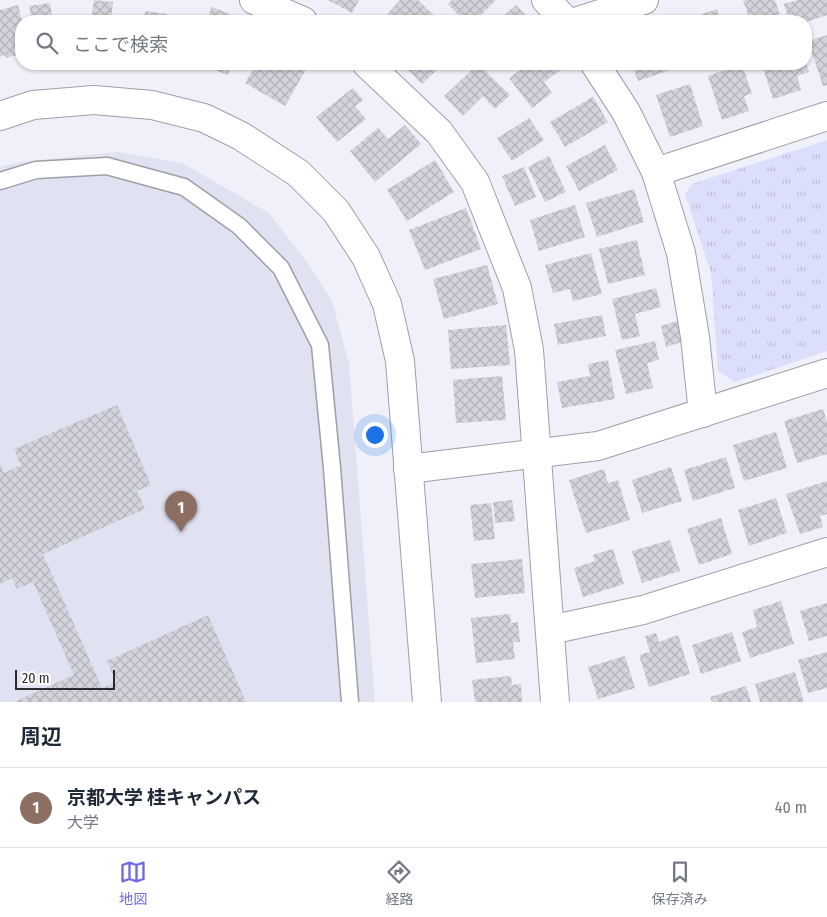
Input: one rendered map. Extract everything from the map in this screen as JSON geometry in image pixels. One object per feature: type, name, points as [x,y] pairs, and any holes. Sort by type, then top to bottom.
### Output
[{"type":"street","points":[[254,0],[288,15]]},
{"type":"street","points":[[546,0],[560,15]]},
{"type":"street","points":[[597,15],[644,0]]},
{"type":"street","points":[[373,70],[439,132],[475,182],[517,288],[529,350],[555,702]]},
{"type":"street","points":[[599,70],[626,112],[656,172],[681,253],[695,337],[703,413]]},
{"type":"street","points":[[0,116],[33,106],[94,100],[152,104],[211,122],[241,136],[298,173],[336,212],[366,257],[387,304],[400,361],[427,702]]},
{"type":"street","points":[[656,172],[827,116]]},
{"type":"street","points":[[408,469],[598,446],[827,373]]},
{"type":"street","points":[[550,630],[643,610],[827,552]]},
{"type":"lane","points":[[0,181],[36,170],[107,166],[184,186],[238,226],[281,268],[320,345],[332,468],[350,702]]},
{"type":"shaded area","points":[[118,152],[182,163],[269,213],[309,265],[332,301],[349,363],[375,702],[0,702],[0,167],[20,162]]},
{"type":"green space","points":[[827,140],[827,351],[735,382],[718,371],[711,273],[685,194],[692,184]]},
{"type":"building","points":[[94,0],[113,2],[112,15],[92,15]]},
{"type":"building","points":[[328,0],[359,0],[352,13]]},
{"type":"building","points":[[400,0],[418,0],[434,15],[386,15]]},
{"type":"building","points":[[452,0],[496,0],[481,15],[458,15],[448,4]]},
{"type":"building","points":[[743,0],[775,0],[780,15],[748,15]]},
{"type":"building","points":[[798,0],[827,0],[827,15],[812,20],[812,15],[787,15],[784,4]]},
{"type":"building","points":[[50,3],[52,15],[31,15],[29,6]]},
{"type":"building","points":[[18,5],[20,15],[15,15],[15,56],[6,58],[5,55],[0,57],[0,10]]},
{"type":"building","points":[[516,5],[525,15],[505,15]]},
{"type":"building","points":[[212,7],[232,15],[209,15]]},
{"type":"building","points":[[717,9],[719,15],[700,15]]},
{"type":"building","points":[[145,11],[167,14],[167,15],[145,15]]},
{"type":"building","points":[[827,35],[827,85],[823,86],[812,53],[812,40]]},
{"type":"building","points":[[215,70],[230,70],[228,75]]},
{"type":"building","points":[[253,70],[306,70],[285,106],[245,83]]},
{"type":"building","points":[[408,70],[437,70],[422,84]]},
{"type":"building","points":[[472,70],[484,70],[510,95],[495,109],[483,96],[463,116],[444,96]]},
{"type":"building","points":[[520,70],[561,70],[544,82],[552,93],[532,108],[509,78]]},
{"type":"building","points":[[634,70],[670,70],[638,81]]},
{"type":"building","points":[[725,70],[744,70],[752,94],[744,96],[749,111],[722,120],[708,76]]},
{"type":"building","points":[[764,70],[808,70],[809,72],[797,76],[801,90],[773,99]]},
{"type":"building","points":[[690,84],[703,126],[670,137],[656,95]]},
{"type":"building","points":[[353,88],[363,100],[355,106],[366,119],[337,142],[316,117]]},
{"type":"building","points":[[593,97],[608,122],[565,147],[550,122]]},
{"type":"building","points":[[529,118],[544,140],[512,161],[497,138]]},
{"type":"building","points":[[405,125],[421,144],[375,182],[350,151],[378,128],[388,139]]},
{"type":"building","points":[[605,145],[618,170],[579,191],[566,166]]},
{"type":"building","points":[[549,156],[566,192],[545,202],[528,167]]},
{"type":"building","points":[[435,160],[454,192],[407,221],[387,190]]},
{"type":"building","points":[[524,167],[536,197],[515,206],[502,176]]},
{"type":"building","points":[[634,189],[644,222],[597,237],[586,203]]},
{"type":"building","points":[[575,205],[585,237],[539,251],[530,220]]},
{"type":"building","points":[[466,208],[481,249],[425,270],[409,230]]},
{"type":"building","points":[[637,240],[645,275],[608,284],[599,249]]},
{"type":"building","points":[[591,253],[602,294],[573,301],[570,289],[553,293],[545,265]]},
{"type":"building","points":[[487,265],[498,304],[444,319],[433,279]]},
{"type":"building","points":[[656,288],[661,307],[635,314],[640,336],[622,340],[612,299]]},
{"type":"building","points":[[602,315],[606,336],[558,345],[554,324]]},
{"type":"building","points":[[677,321],[682,342],[666,347],[661,326]]},
{"type":"building","points":[[506,325],[510,365],[451,369],[448,330]]},
{"type":"building","points":[[655,341],[659,360],[647,363],[653,388],[626,394],[615,350]]},
{"type":"building","points":[[608,360],[615,399],[562,408],[557,382],[590,376],[588,364]]},
{"type":"building","points":[[502,376],[506,420],[456,423],[453,380]]},
{"type":"building","points":[[117,405],[151,485],[137,491],[145,509],[43,554],[102,688],[116,682],[107,661],[208,615],[246,702],[14,702],[74,675],[33,582],[17,589],[12,578],[0,584],[0,463],[4,473],[21,465],[14,449]]},
{"type":"building","points":[[823,409],[827,422],[827,454],[797,463],[784,421]]},
{"type":"building","points":[[776,432],[787,468],[744,481],[733,445]]},
{"type":"building","points":[[726,457],[735,488],[693,501],[684,470]]},
{"type":"building","points":[[671,467],[682,501],[642,513],[632,480]]},
{"type":"building","points":[[604,469],[608,483],[618,480],[630,520],[586,533],[569,480]]},
{"type":"building","points":[[827,481],[827,514],[820,516],[823,527],[800,534],[786,494]]},
{"type":"building","points":[[776,498],[787,533],[749,546],[738,510]]},
{"type":"building","points":[[512,500],[515,521],[495,523],[493,502]]},
{"type":"building","points":[[491,503],[495,539],[474,541],[470,505]]},
{"type":"building","points":[[721,518],[732,554],[699,565],[687,529]]},
{"type":"building","points":[[670,540],[680,571],[642,583],[632,551]]},
{"type":"building","points":[[613,549],[624,584],[583,597],[574,568],[595,561],[593,555]]},
{"type":"building","points":[[522,559],[525,593],[475,598],[471,564]]},
{"type":"building","points":[[781,601],[794,644],[750,658],[742,632],[757,627],[753,610]]},
{"type":"building","points":[[827,603],[827,636],[809,641],[800,611]]},
{"type":"building","points":[[510,614],[511,623],[518,622],[520,642],[513,642],[515,659],[476,663],[471,618]]},
{"type":"building","points":[[732,632],[741,661],[701,674],[692,645]]},
{"type":"building","points":[[656,633],[659,642],[678,635],[690,674],[649,687],[639,655],[650,652],[645,636]]},
{"type":"building","points":[[827,652],[827,688],[808,693],[798,660]]},
{"type":"building","points":[[625,656],[635,688],[598,699],[588,667]]},
{"type":"building","points":[[795,672],[804,702],[760,702],[755,684]]},
{"type":"building","points":[[511,676],[512,685],[521,684],[522,702],[475,702],[472,680]]},
{"type":"building","points":[[746,686],[751,702],[712,702],[710,697]]},
{"type":"place","name":"京都大学 桂キャンパス","points":[[181,532]]}]
